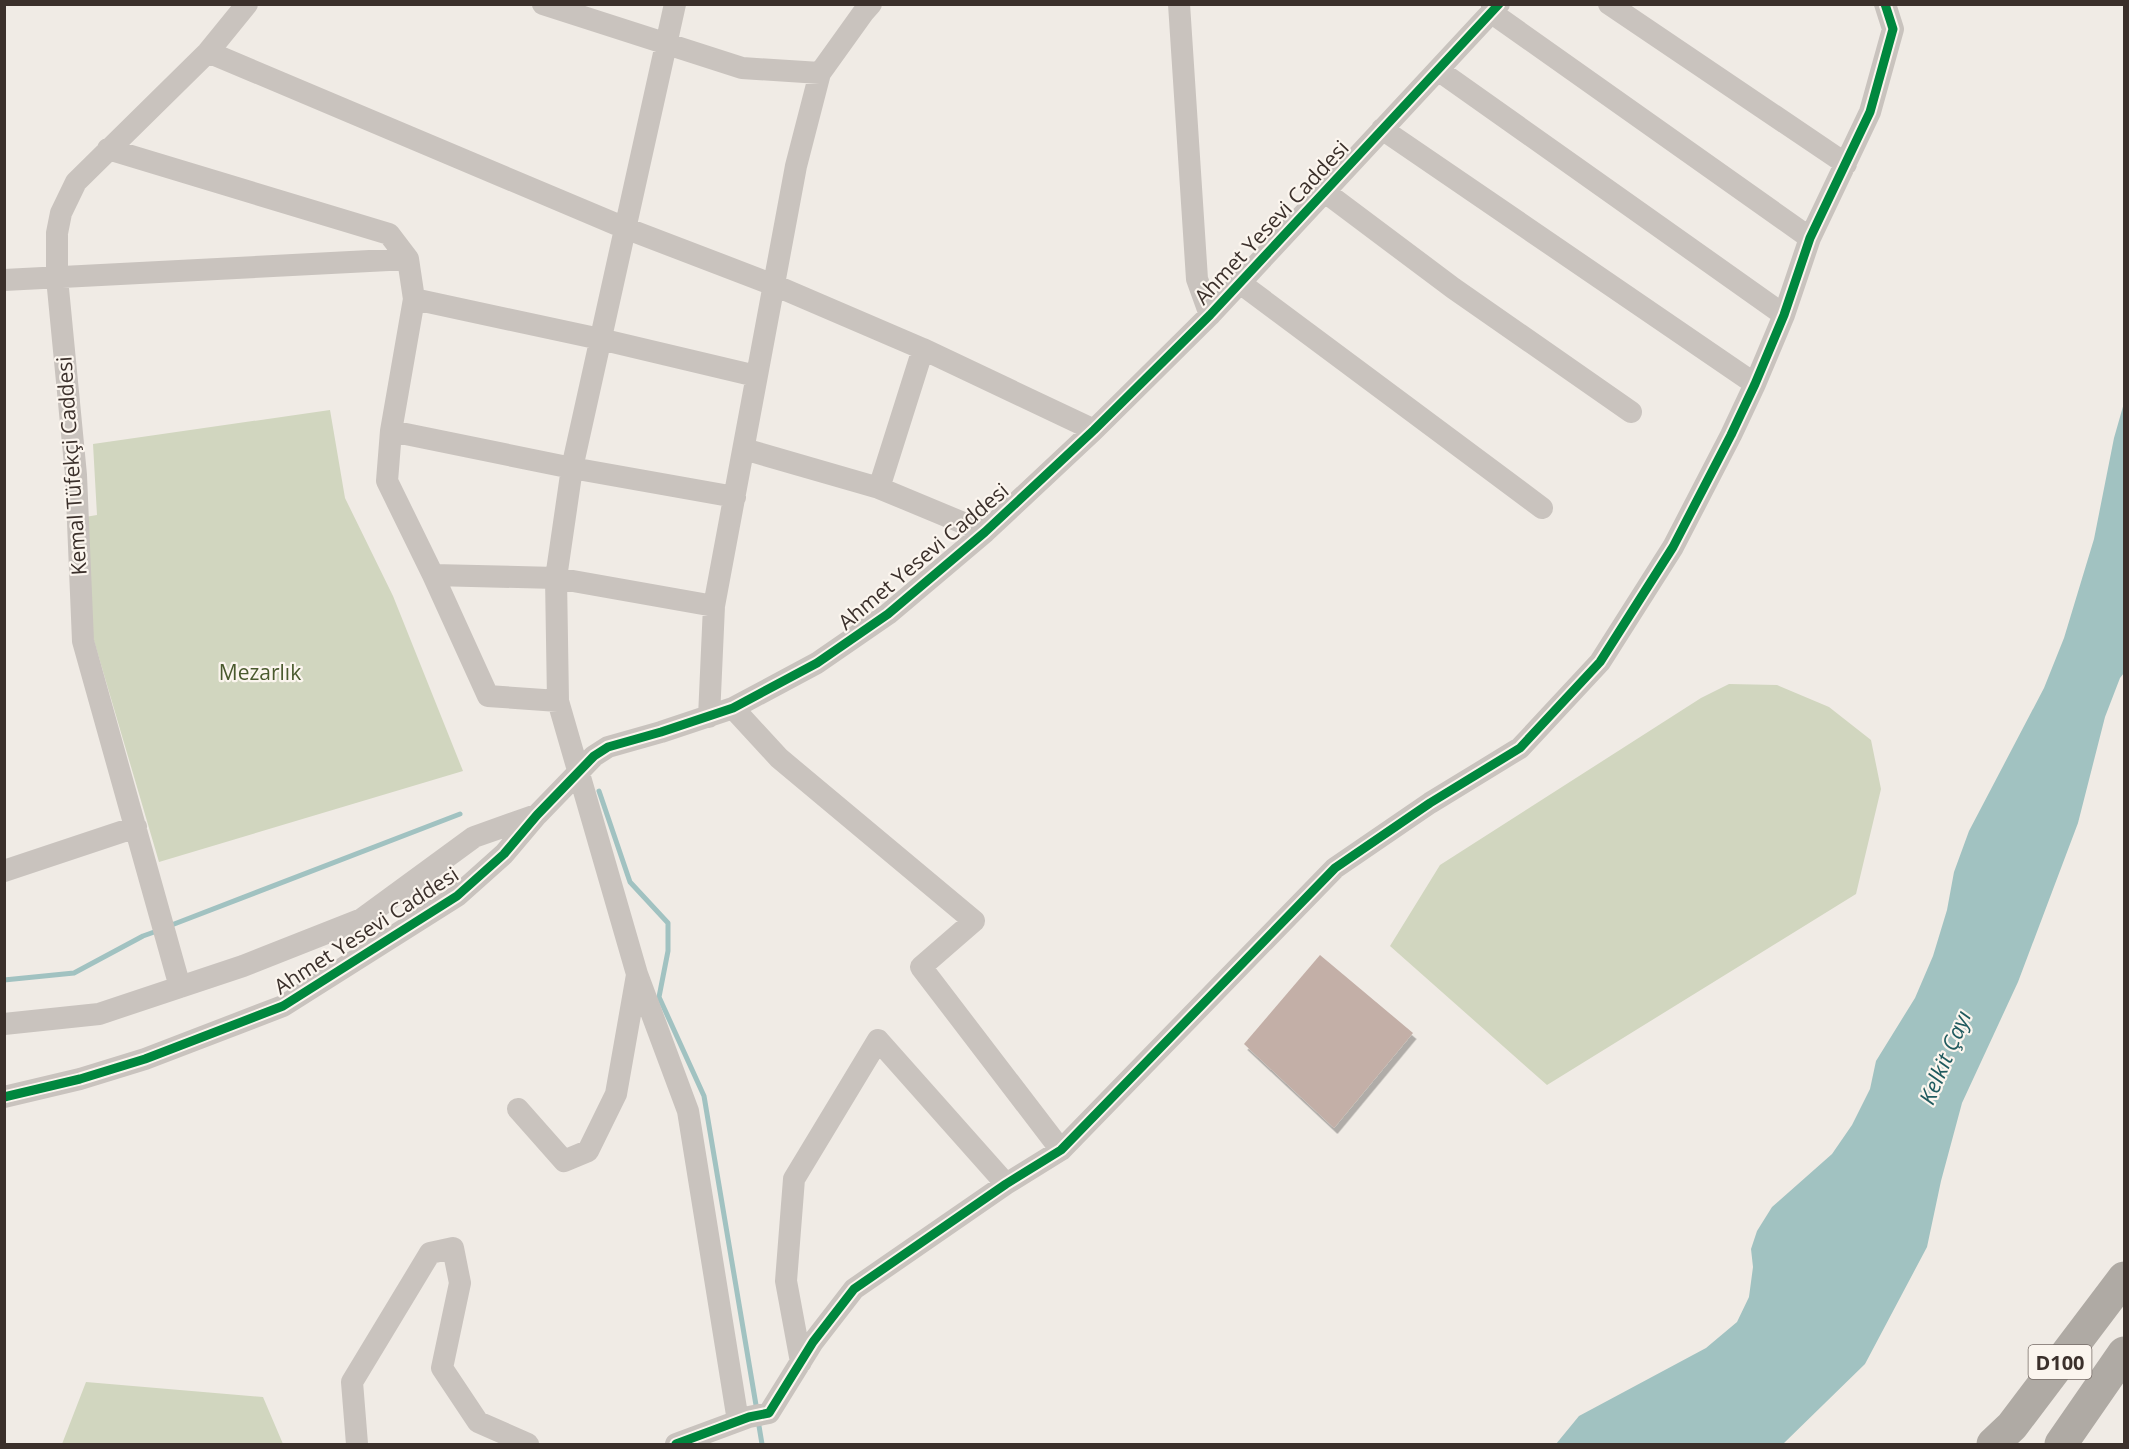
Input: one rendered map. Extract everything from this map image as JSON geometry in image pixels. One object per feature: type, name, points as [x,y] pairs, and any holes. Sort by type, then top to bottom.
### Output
[{"type":"highway","name":"D100","points":[[1993,1444],[2012,1426],[2124,1278]]},
{"type":"highway","name":"D100","points":[[2061,1444],[2124,1353]]},
{"type":"street","name":"Kemal Tüfekçi Caddesi","points":[[180,987],[83,641],[76,475],[57,278],[57,233],[61,213],[76,182],[208,52],[247,4]]},
{"type":"street","points":[[543,4],[742,68],[820,73]]},
{"type":"street","points":[[675,4],[572,468],[556,578],[558,701],[637,974],[688,1111],[752,1417]]},
{"type":"street","points":[[709,717],[714,606],[796,166],[820,73],[862,13],[871,4]]},
{"type":"street","points":[[1179,4],[1197,279],[1210,315]]},
{"type":"street","points":[[1609,4],[1846,164]]},
{"type":"street","points":[[676,1444],[752,1417],[801,1362],[813,1342],[855,1289],[1006,1184],[1061,1150],[1335,868],[1430,803],[1520,748],[1600,662],[1673,547],[1755,384],[1784,315],[1810,238],[1870,112],[1893,29],[1885,4]]},
{"type":"street","points":[[1494,7],[1810,238]]},
{"type":"street","name":"Ahmet Yesevi Caddesi","points":[[4,1097],[80,1080],[145,1059],[283,1006],[458,896],[504,854],[537,815],[594,756],[608,747],[733,708],[817,663],[888,614],[985,532],[1094,430],[1210,315],[1494,7]]},
{"type":"street","points":[[208,52],[625,228],[774,285],[923,349],[1094,430]]},
{"type":"street","points":[[1438,70],[1784,315]]},
{"type":"street","points":[[1382,129],[1755,384]]},
{"type":"street","points":[[108,149],[389,234],[408,259],[414,299],[391,431],[387,481],[488,696],[558,701]]},
{"type":"street","points":[[1325,192],[1453,288],[1631,412]]},
{"type":"street","points":[[4,280],[408,259]]},
{"type":"street","points":[[1240,283],[1542,508]]},
{"type":"street","points":[[414,299],[600,339],[756,376]]},
{"type":"street","points":[[879,488],[923,349]]},
{"type":"street","points":[[391,431],[572,468],[735,497]]},
{"type":"street","points":[[744,449],[879,488],[985,532]]},
{"type":"street","points":[[433,575],[556,578],[714,606]]},
{"type":"street","points":[[733,708],[779,758],[974,921],[921,967],[1061,1150]]},
{"type":"street","points":[[4,1024],[99,1014],[243,966],[362,919],[474,837],[537,815]]},
{"type":"street","points":[[4,871],[136,826]]},
{"type":"street","points":[[518,1109],[564,1161],[588,1151],[616,1094],[637,974]]},
{"type":"street","points":[[801,1362],[786,1281],[794,1179],[878,1040],[1006,1184]]},
{"type":"street","points":[[357,1444],[352,1382],[430,1253],[453,1248],[460,1283],[442,1368],[478,1422],[528,1444]]},
{"type":"green space","name":"Mezarlık","points":[[330,410],[345,498],[393,596],[463,771],[159,862],[90,627],[85,517],[97,515],[93,444]]},
{"type":"green space","points":[[1729,684],[1777,685],[1829,707],[1871,740],[1881,789],[1856,894],[1547,1085],[1390,946],[1440,865],[1701,698]]},
{"type":"green space","points":[[86,1382],[263,1397],[283,1444],[62,1444]]},
{"type":"water","name":"Kelkit Çayı","points":[[2124,403],[2124,673],[2105,717],[2078,823],[2018,982],[1962,1103],[1941,1181],[1927,1247],[1865,1364],[1783,1444],[1556,1444],[1579,1416],[1706,1348],[1737,1322],[1749,1297],[1753,1267],[1751,1249],[1757,1231],[1772,1207],[1832,1154],[1852,1125],[1870,1089],[1876,1061],[1915,998],[1933,956],[1947,910],[1954,872],[1969,831],[2044,688],[2064,638],[2094,539],[2114,438]]},
{"type":"building","points":[[1320,955],[1413,1033],[1334,1128],[1244,1044]]},
{"type":"waterway","points":[[599,791],[630,882],[668,923],[668,951],[659,997],[704,1096],[757,1411]]},
{"type":"waterway","points":[[169,926],[460,814]]},
{"type":"waterway","points":[[4,980],[74,973],[143,936],[157,931]]},
{"type":"waterway","points":[[758,1420],[762,1444]]},
{"type":"cycle path","points":[[4,1097],[80,1079],[145,1059],[283,1006],[457,896],[504,854],[537,815],[594,756],[608,747],[733,708],[817,663],[888,614],[985,532],[1094,430],[1210,315],[1499,4]]},
{"type":"cycle path","points":[[676,1444],[749,1417],[769,1413],[813,1342],[854,1289],[1006,1184],[1061,1150],[1335,868],[1430,803],[1520,748],[1600,662],[1673,547],[1755,384],[1784,315],[1810,238],[1870,112],[1893,29],[1885,4]]}]
